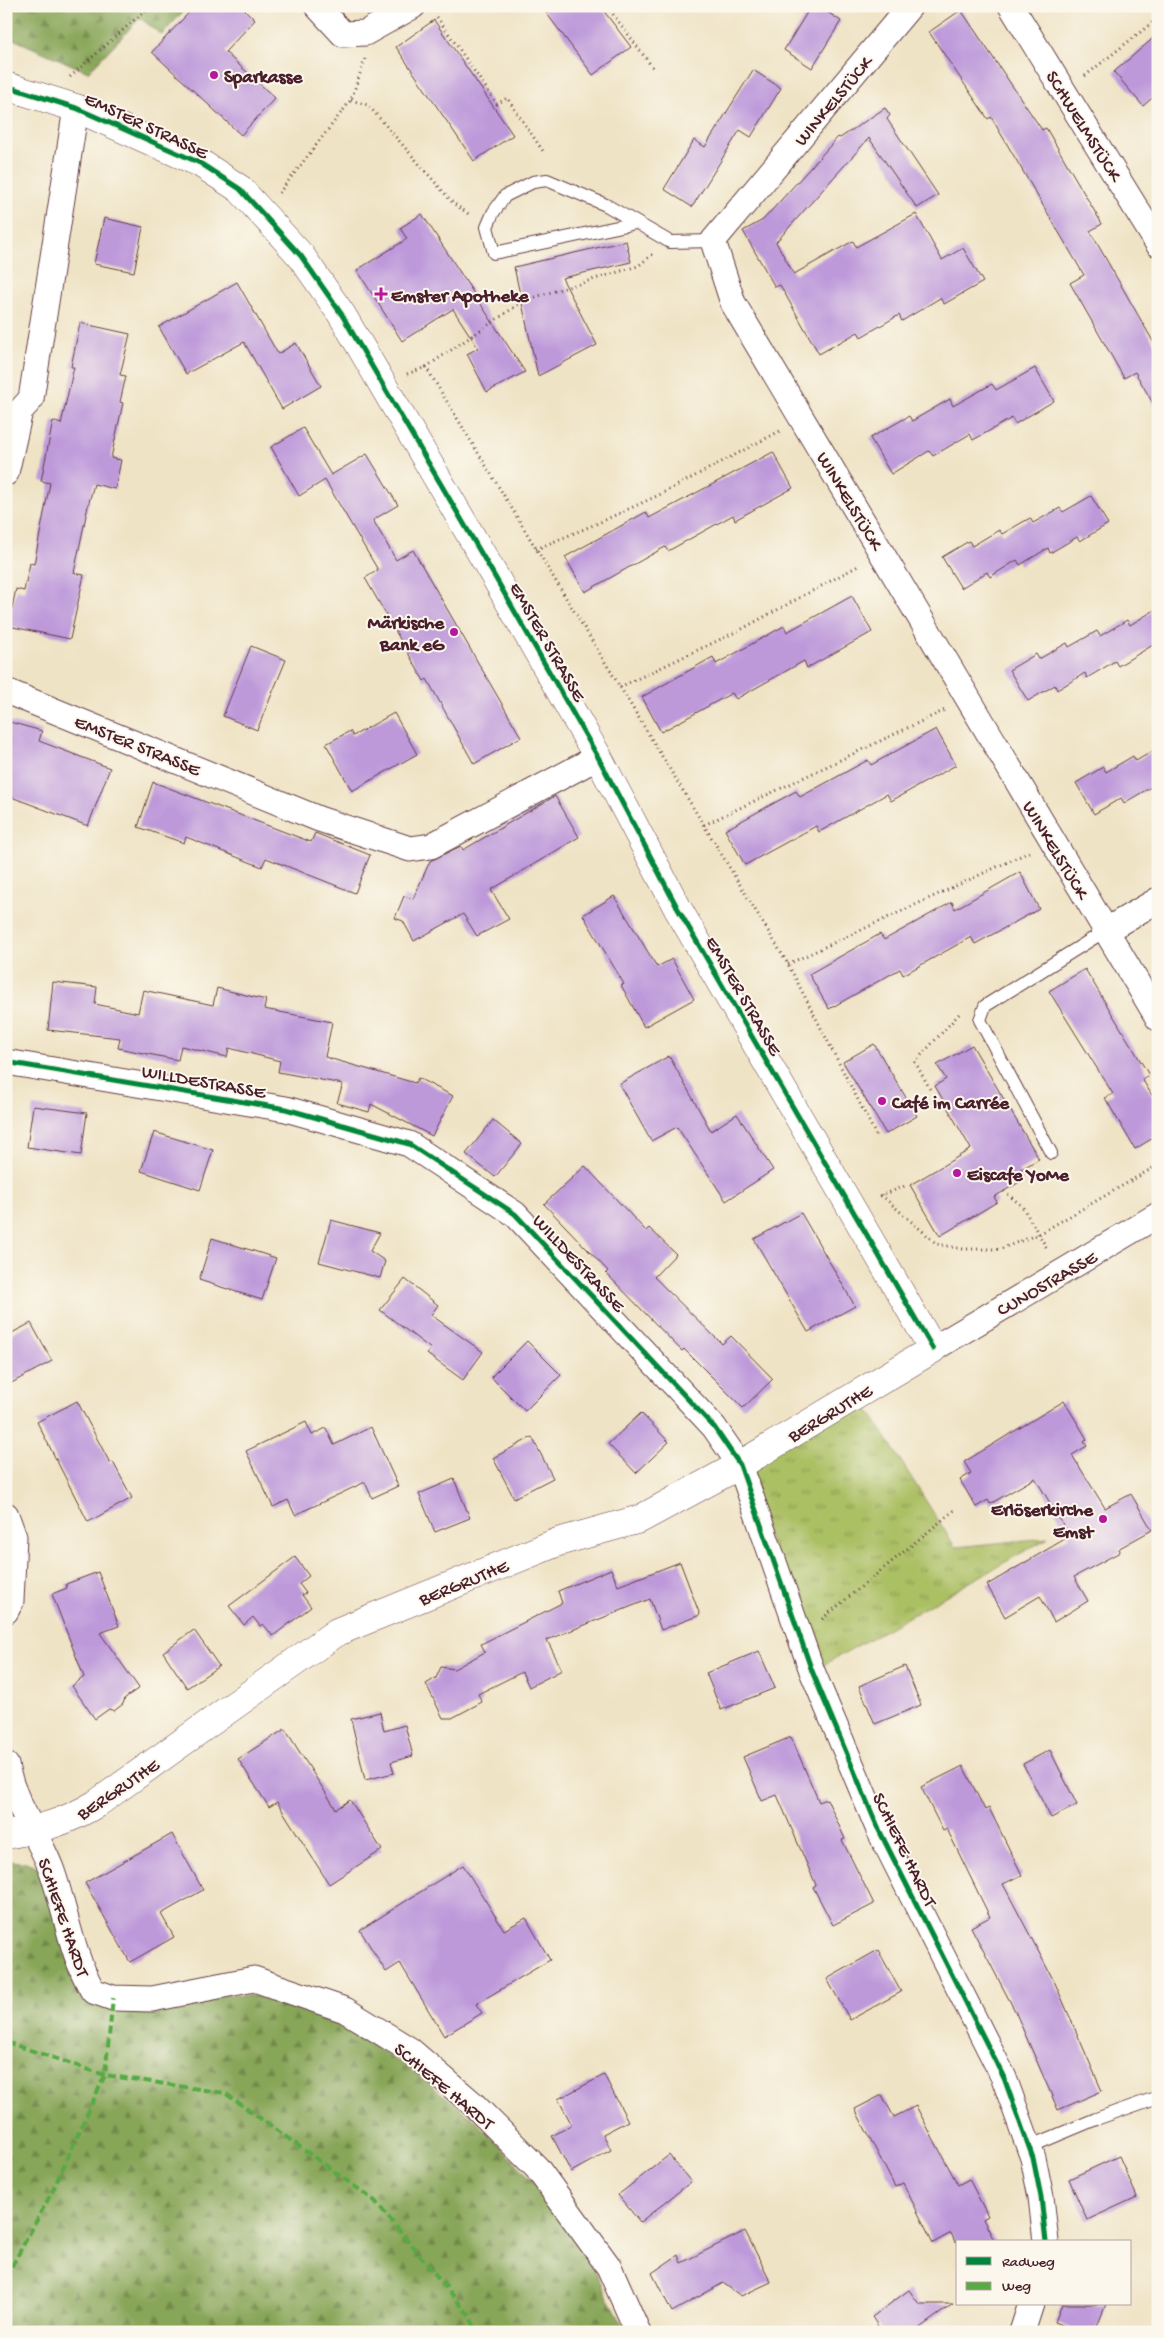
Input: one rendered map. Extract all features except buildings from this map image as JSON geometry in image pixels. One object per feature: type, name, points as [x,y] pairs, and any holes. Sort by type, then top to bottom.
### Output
[{"type":"street","points":[[317,6],[344,34],[365,34],[424,10]]},
{"type":"street","name":"WINKELSTÜCK","points":[[910,6],[713,241],[733,303],[1158,1018]]},
{"type":"street","name":"SCHWELMSTÜCK","points":[[1011,6],[1158,244]]},
{"type":"street","name":"EMSTER STRASSE","points":[[6,86],[76,108],[200,163],[240,189],[301,256],[342,316],[495,576],[598,757],[678,909],[933,1349]]},
{"type":"street","name":"EMSTER STRASSE","points":[[6,473],[20,411],[31,399],[76,108]]},
{"type":"street","name":"EMSTER STRASSE","points":[[6,691],[319,819],[410,849],[431,846],[598,757]]},
{"type":"street","points":[[1105,930],[1158,900]]},
{"type":"street","name":"WILLDESTRASSE","points":[[6,1062],[286,1109],[409,1144],[515,1214],[714,1428],[740,1465]]},
{"type":"street","name":"CUNOSTRASSE","points":[[933,1349],[1158,1215]]},
{"type":"street","name":"BERGRUTHE","points":[[19,1833],[71,1820],[337,1632],[558,1542],[640,1519],[740,1465],[933,1349]]},
{"type":"street","name":"SCHIEFE HARDT","points":[[740,1465],[812,1671],[878,1828],[1004,2078],[1029,2147],[1041,2198],[1046,2240]]},
{"type":"street","points":[[6,1514],[14,1537],[11,1602],[6,1611]]},
{"type":"street","name":"SCHIEFE HARDT","points":[[6,1765],[19,1833],[52,1870],[80,1969],[93,1991],[113,1998],[152,1999],[254,1979],[345,2010],[402,2045],[473,2104],[537,2168],[609,2267],[638,2332]]},
{"type":"street","points":[[1022,2332],[1030,2306]]},
{"type":"lane","points":[[636,222],[494,253],[487,227],[493,213],[505,196],[533,182],[547,180],[606,205],[636,222],[670,242],[713,241]]},
{"type":"lane","points":[[1051,1153],[980,1020],[985,1006],[1105,930]]},
{"type":"lane","points":[[1029,2147],[1096,2119],[1158,2097]]},
{"type":"path","points":[[48,98],[143,8],[150,6]]},
{"type":"path","points":[[607,6],[653,68]]},
{"type":"path","points":[[424,10],[497,104],[507,98],[545,154]]},
{"type":"path","points":[[1065,92],[1158,18]]},
{"type":"path","points":[[263,213],[351,100],[366,62],[365,34]]},
{"type":"path","points":[[351,100],[368,105],[453,203],[487,227]]},
{"type":"path","points":[[381,384],[426,367],[524,300],[638,266],[670,242]]},
{"type":"path","points":[[426,367],[788,964],[877,1137]]},
{"type":"path","points":[[536,549],[659,495],[802,419]]},
{"type":"path","points":[[620,687],[742,630],[882,553]]},
{"type":"path","points":[[704,825],[968,699]]},
{"type":"path","points":[[788,964],[1052,841]]},
{"type":"path","points":[[930,1089],[915,1062],[959,1014],[985,1006]]},
{"type":"path","points":[[881,1196],[937,1244],[964,1249],[1000,1249],[1039,1234],[1158,1165]]},
{"type":"path","points":[[1004,1191],[1022,1206],[1061,1274]]},
{"type":"path","points":[[800,1637],[957,1508]]},
{"type":"green space","points":[[6,6],[188,6],[162,35],[140,18],[88,72],[6,36]]},
{"type":"green space","points":[[849,1400],[870,1412],[955,1547],[1048,1538],[818,1668],[740,1465]]},
{"type":"green space","points":[[6,1860],[32,1864],[43,1870],[81,1989],[277,1997],[325,2015],[404,2065],[470,2115],[524,2171],[572,2230],[627,2332],[6,2332]]},
{"type":"marked path","points":[[6,2042],[105,2075],[113,1998]]},
{"type":"marked path","points":[[6,2277],[52,2192],[105,2075],[225,2093],[375,2201],[469,2315],[477,2332]]},
{"type":"cycle path","points":[[6,86],[76,108],[200,163],[240,189],[301,256],[342,315],[495,577],[598,757],[678,909],[933,1349]]},
{"type":"cycle path","points":[[6,1062],[286,1109],[409,1144],[515,1214],[714,1427],[740,1465],[812,1671],[878,1828],[1004,2078],[1033,2158],[1041,2197],[1046,2240]]},
{"type":"place","name":"Sparkasse","points":[[214,75]]},
{"type":"place","name":"Emster Apotheke","points":[[381,294]]},
{"type":"place","name":"Märkische Bank eG","points":[[454,632]]},
{"type":"place","name":"Café im Carrée","points":[[882,1101]]},
{"type":"place","name":"Eiscafe YoMe","points":[[957,1173]]},
{"type":"place","name":"Erlöserkirche Emst","points":[[1103,1519]]}]
